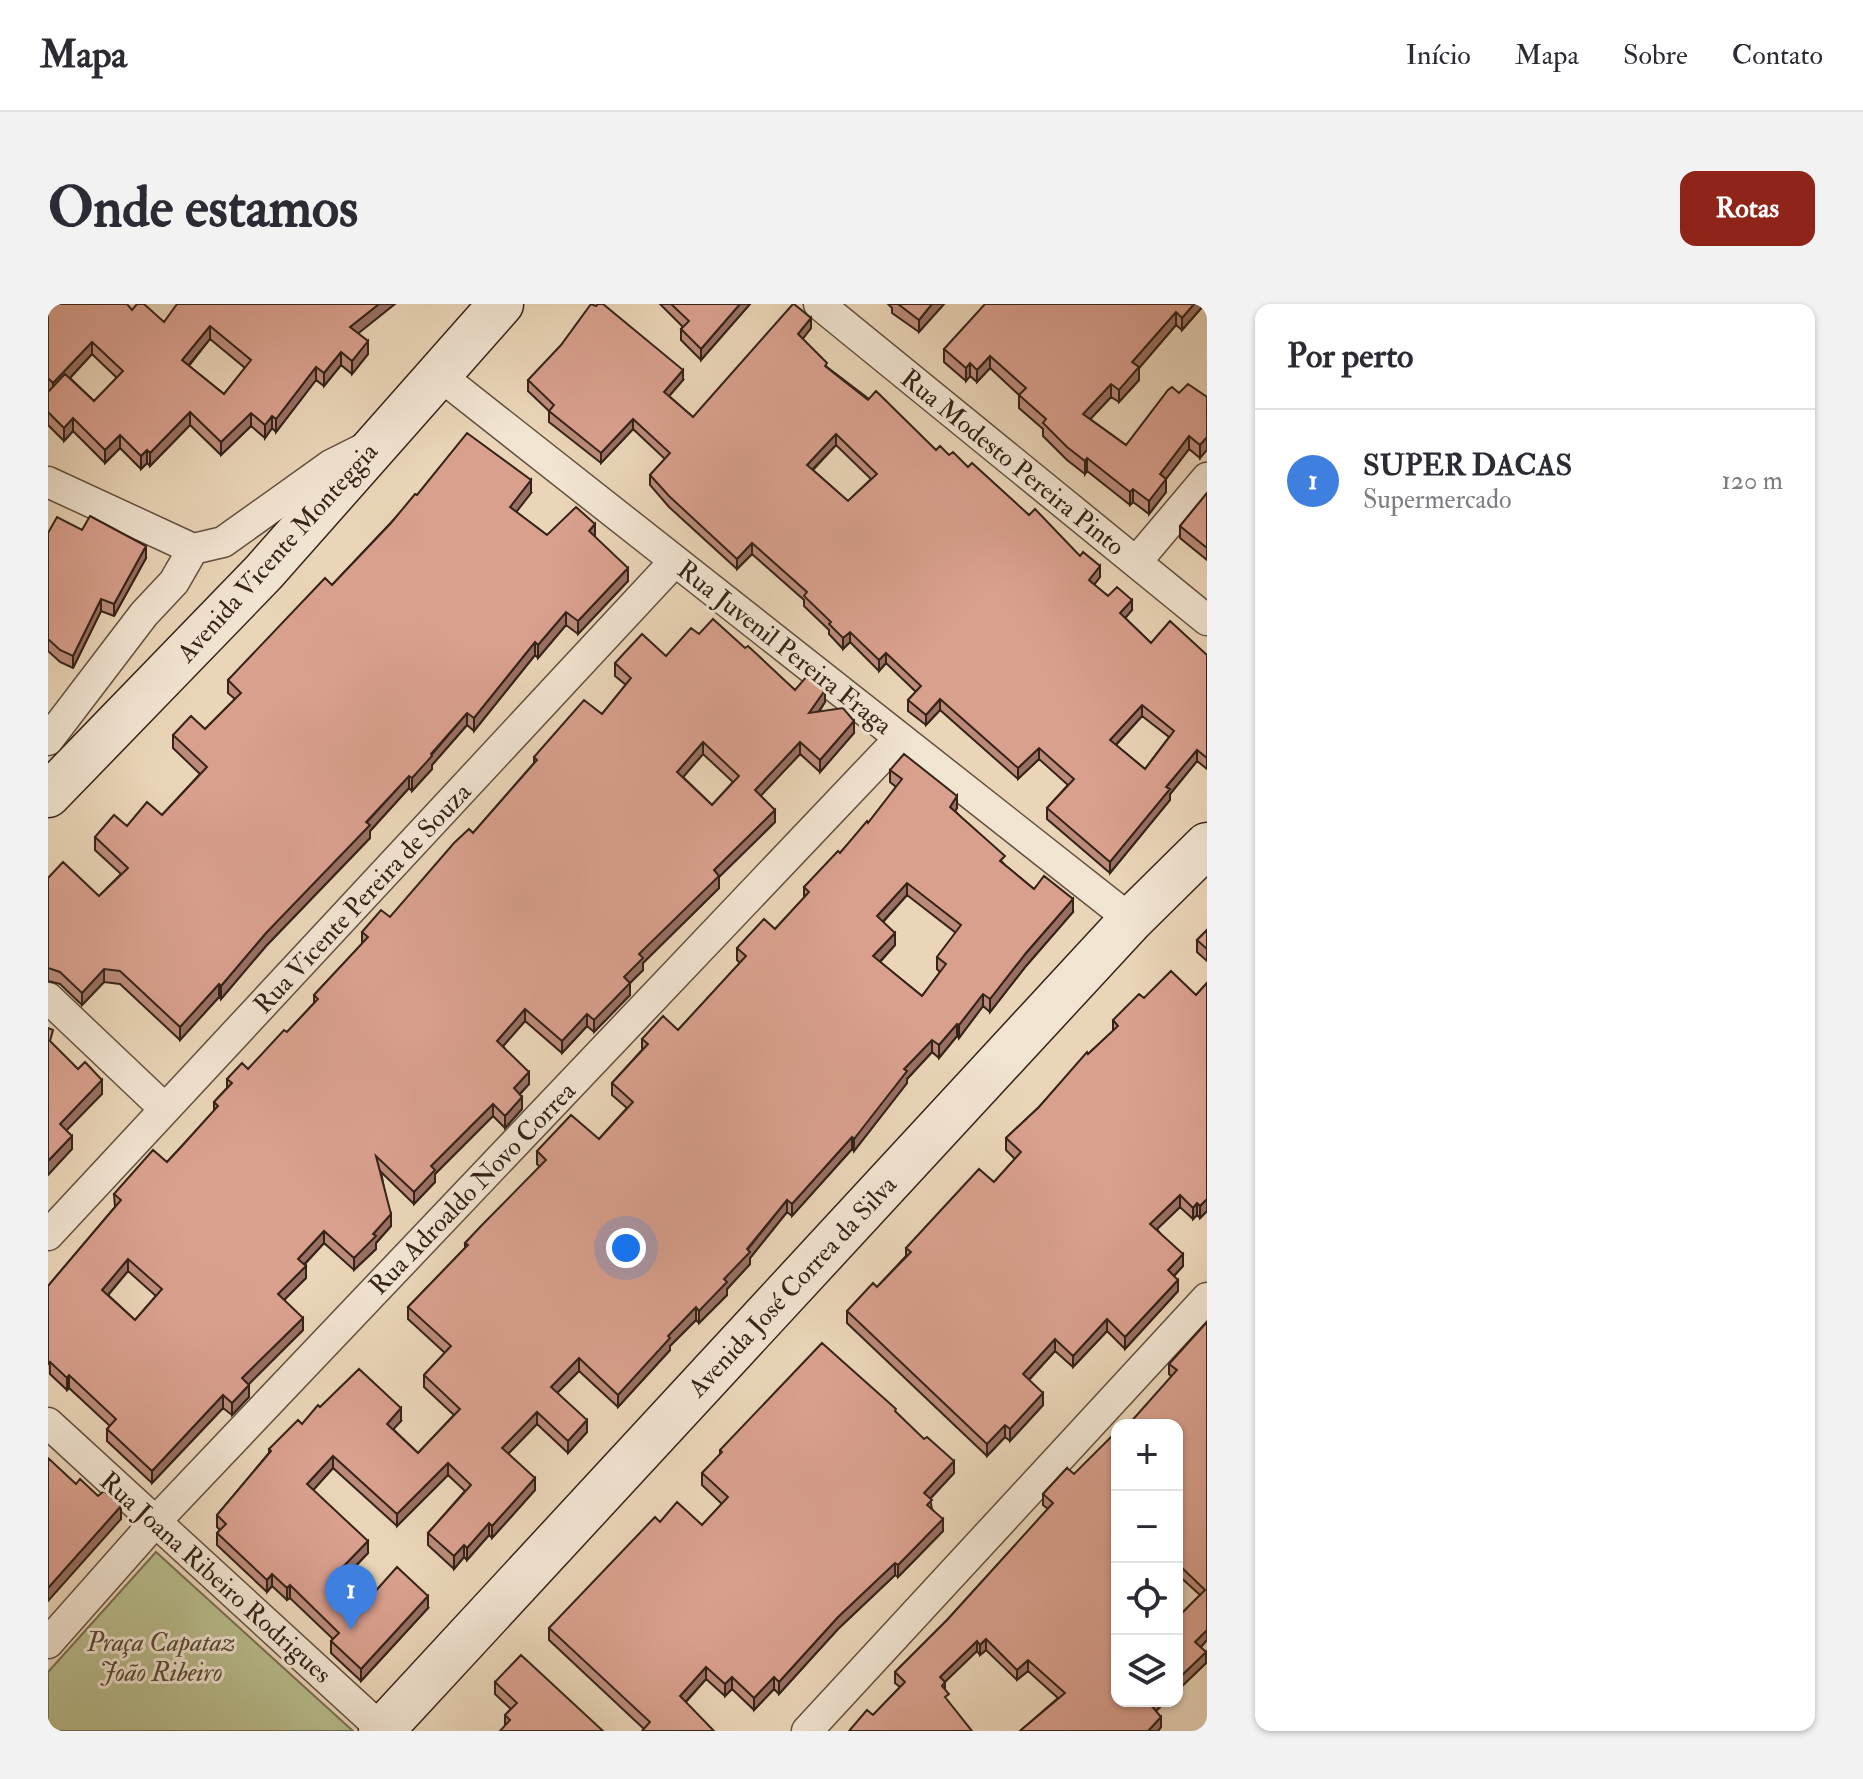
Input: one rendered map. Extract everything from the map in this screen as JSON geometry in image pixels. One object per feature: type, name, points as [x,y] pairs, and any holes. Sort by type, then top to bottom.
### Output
[{"type":"street","name":"Avenida Vicente Monteggia","points":[[48,795],[264,572],[501,304]]},
{"type":"street","name":"Rua Modesto Pereira Pinto","points":[[819,304],[1207,620]]},
{"type":"street","name":"Rua Juvenil Pereira Fraga","points":[[438,374],[1131,920]]},
{"type":"street","points":[[48,482],[193,549],[223,542],[331,465],[377,442]]},
{"type":"street","points":[[1136,562],[1207,478]]},
{"type":"street","points":[[48,740],[144,614],[174,582],[193,549]]},
{"type":"street","name":"Rua Vicente Pereira de Souza","points":[[48,1235],[675,561]]},
{"type":"street","name":"Rua Adroaldo Novo Correa","points":[[48,1643],[155,1522],[900,738]]},
{"type":"street","name":"Avenida José Correa da Silva","points":[[382,1731],[1131,920],[1207,845]]},
{"type":"street","points":[[48,998],[165,1109]]},
{"type":"street","points":[[807,1731],[1207,1298]]},
{"type":"street","name":"Rua Joana Ribeiro Rodrigues","points":[[48,1423],[382,1731]]},
{"type":"green space","name":"Praça Capataz João Ribeiro","points":[[156,1552],[353,1731],[48,1731],[48,1672]]},
{"type":"building","points":[[48,304],[127,304],[132,310],[137,304],[144,304],[164,322],[177,304],[379,304],[350,327],[368,341],[352,361],[341,352],[324,373],[316,367],[276,419],[272,416],[265,425],[251,413],[221,442],[190,412],[150,453],[147,450],[141,456],[120,435],[105,450],[73,418],[64,428],[48,412],[48,392],[65,374],[94,401],[123,371],[92,342],[53,383],[48,378]],"holes":[[[210,326],[251,360],[224,394],[182,360]]]},
{"type":"building","points":[[591,304],[603,304],[683,370],[664,392],[693,417],[794,304],[811,318],[798,334],[827,363],[825,366],[868,400],[876,391],[936,450],[940,446],[949,455],[953,452],[968,467],[972,463],[1029,515],[1035,509],[1080,556],[1083,552],[1100,566],[1089,580],[1108,596],[1117,587],[1132,600],[1120,613],[1151,643],[1170,621],[1207,655],[1207,758],[1197,750],[1166,787],[1170,789],[1110,862],[1047,808],[1074,779],[1039,748],[1018,768],[940,699],[926,715],[908,700],[921,686],[886,653],[879,660],[850,632],[843,638],[804,596],[807,592],[752,543],[737,559],[669,496],[650,475],[670,453],[633,419],[601,453],[549,411],[554,405],[528,380],[561,345]],"holes":[[[836,434],[877,474],[848,501],[807,465]],[[1142,705],[1174,731],[1145,769],[1110,740]]]},
{"type":"building","points":[[671,304],[740,304],[701,349],[681,329],[689,321]]},
{"type":"building","points":[[898,304],[932,304],[919,320]]},
{"type":"building","points":[[985,304],[1194,304],[1182,318],[1176,312],[1132,362],[1139,367],[1119,390],[1111,384],[1083,414],[1126,445],[1168,390],[1172,387],[1179,393],[1188,384],[1207,397],[1207,437],[1200,445],[1189,436],[1160,474],[1166,479],[1149,501],[1133,489],[1130,492],[1087,458],[1085,461],[1067,447],[1043,423],[1046,419],[1019,395],[1026,388],[990,356],[977,370],[970,363],[966,368],[944,349]]},
{"type":"building","points":[[467,433],[531,480],[510,507],[547,535],[576,507],[595,524],[589,531],[628,568],[578,621],[566,612],[538,645],[535,642],[474,718],[467,713],[412,778],[409,776],[366,822],[370,825],[180,1027],[120,971],[104,969],[82,993],[60,972],[48,968],[48,878],[63,862],[99,896],[128,868],[95,837],[114,815],[127,826],[147,802],[162,815],[207,767],[173,735],[191,716],[205,729],[241,693],[228,680],[325,578],[332,585],[417,495]]},
{"type":"building","points":[[1207,493],[1207,548],[1180,526]]},
{"type":"building","points":[[90,516],[146,546],[114,604],[101,599],[73,656],[48,639],[48,533],[57,517],[82,530]]},
{"type":"building","points":[[713,619],[745,648],[748,646],[795,690],[807,676],[825,690],[809,713],[843,708],[854,721],[820,760],[800,742],[755,790],[775,810],[714,870],[719,876],[639,954],[643,958],[624,977],[630,983],[594,1020],[587,1014],[562,1041],[525,1009],[497,1041],[529,1072],[514,1088],[522,1097],[505,1116],[493,1104],[431,1166],[435,1170],[414,1192],[376,1156],[391,1214],[373,1234],[376,1236],[354,1258],[324,1231],[298,1259],[306,1266],[278,1294],[303,1318],[242,1378],[249,1385],[232,1403],[223,1395],[152,1471],[107,1429],[116,1419],[69,1375],[67,1378],[50,1362],[48,1364],[48,1286],[121,1200],[114,1194],[153,1150],[167,1162],[218,1106],[214,1102],[232,1083],[227,1079],[242,1063],[248,1069],[284,1030],[287,1032],[318,999],[314,995],[368,937],[362,932],[381,910],[390,917],[454,843],[469,829],[473,833],[584,700],[602,714],[631,678],[615,663],[642,634],[666,656],[691,628],[699,634]],"holes":[[[703,742],[739,776],[712,805],[677,772]],[[128,1259],[162,1289],[135,1320],[102,1290]]]},
{"type":"building","points":[[904,754],[957,796],[950,807],[1005,856],[1000,861],[1034,889],[1044,876],[1073,899],[990,999],[983,994],[939,1045],[932,1040],[904,1069],[907,1071],[854,1139],[852,1137],[792,1204],[787,1200],[747,1249],[750,1252],[724,1279],[727,1282],[699,1311],[696,1307],[668,1336],[670,1338],[618,1395],[579,1358],[551,1387],[587,1420],[568,1441],[537,1412],[502,1448],[535,1478],[492,1526],[489,1523],[467,1548],[464,1545],[454,1556],[428,1533],[471,1485],[448,1463],[397,1514],[333,1456],[307,1484],[368,1541],[334,1576],[364,1604],[397,1567],[428,1596],[361,1669],[331,1641],[339,1633],[290,1585],[287,1588],[272,1574],[267,1580],[217,1533],[226,1524],[217,1515],[271,1451],[269,1449],[298,1420],[302,1424],[318,1405],[320,1407],[359,1369],[401,1408],[387,1424],[418,1453],[460,1409],[424,1375],[451,1346],[408,1307],[546,1160],[537,1151],[571,1115],[599,1139],[633,1102],[612,1083],[648,1044],[642,1039],[663,1016],[678,1030],[746,956],[737,948],[764,919],[775,929],[809,892],[804,887],[868,823],[902,779],[890,770]],"holes":[[[907,883],[961,925],[937,957],[946,964],[922,996],[873,956],[895,933],[877,916]]]},
{"type":"building","points":[[1207,930],[1207,949],[1197,940]]},
{"type":"building","points":[[1171,971],[1196,995],[1207,983],[1207,1199],[1193,1208],[1180,1195],[1150,1224],[1183,1254],[1168,1270],[1178,1280],[1125,1337],[1107,1319],[1073,1356],[1055,1339],[1023,1374],[1043,1393],[1010,1429],[1005,1425],[987,1444],[847,1311],[873,1283],[877,1287],[911,1252],[906,1248],[979,1169],[994,1182],[1021,1152],[1006,1138],[1039,1107],[1087,1052],[1118,1026],[1113,1020],[1139,994],[1144,998]]},
{"type":"building","points":[[48,1028],[53,1030],[50,1041],[78,1069],[85,1062],[102,1080],[60,1124],[72,1136],[48,1161]]},
{"type":"building","points":[[1207,1322],[1207,1630],[1195,1642],[1206,1652],[1183,1674],[1183,1612],[1205,1590],[1183,1569],[1183,1419],[1133,1419],[1177,1370],[1169,1364]]},
{"type":"building","points":[[822,1343],[896,1409],[924,1439],[927,1437],[954,1461],[924,1493],[932,1500],[927,1505],[943,1519],[898,1565],[895,1563],[838,1617],[779,1682],[774,1677],[754,1698],[732,1677],[725,1684],[706,1667],[680,1696],[714,1731],[642,1731],[650,1722],[549,1628],[655,1517],[660,1522],[677,1502],[702,1525],[728,1497],[702,1473]]},
{"type":"building","points":[[1111,1437],[1111,1707],[1153,1707],[1161,1717],[1148,1731],[1020,1731],[1065,1693],[1028,1660],[1017,1670],[986,1639],[980,1645],[977,1641],[940,1677],[945,1682],[942,1686],[949,1694],[945,1697],[972,1731],[849,1731],[867,1710],[873,1715],[905,1682],[895,1672],[948,1619],[1053,1503],[1043,1494],[1067,1468],[1074,1474]]},
{"type":"building","points":[[48,1458],[76,1484],[80,1479],[98,1496],[104,1491],[121,1506],[48,1588]]},
{"type":"building","points":[[521,1655],[603,1731],[500,1731],[510,1720],[505,1715],[517,1703],[495,1682]]},
{"type":"place","name":"SUPER DACAS","points":[[351,1630]]}]
